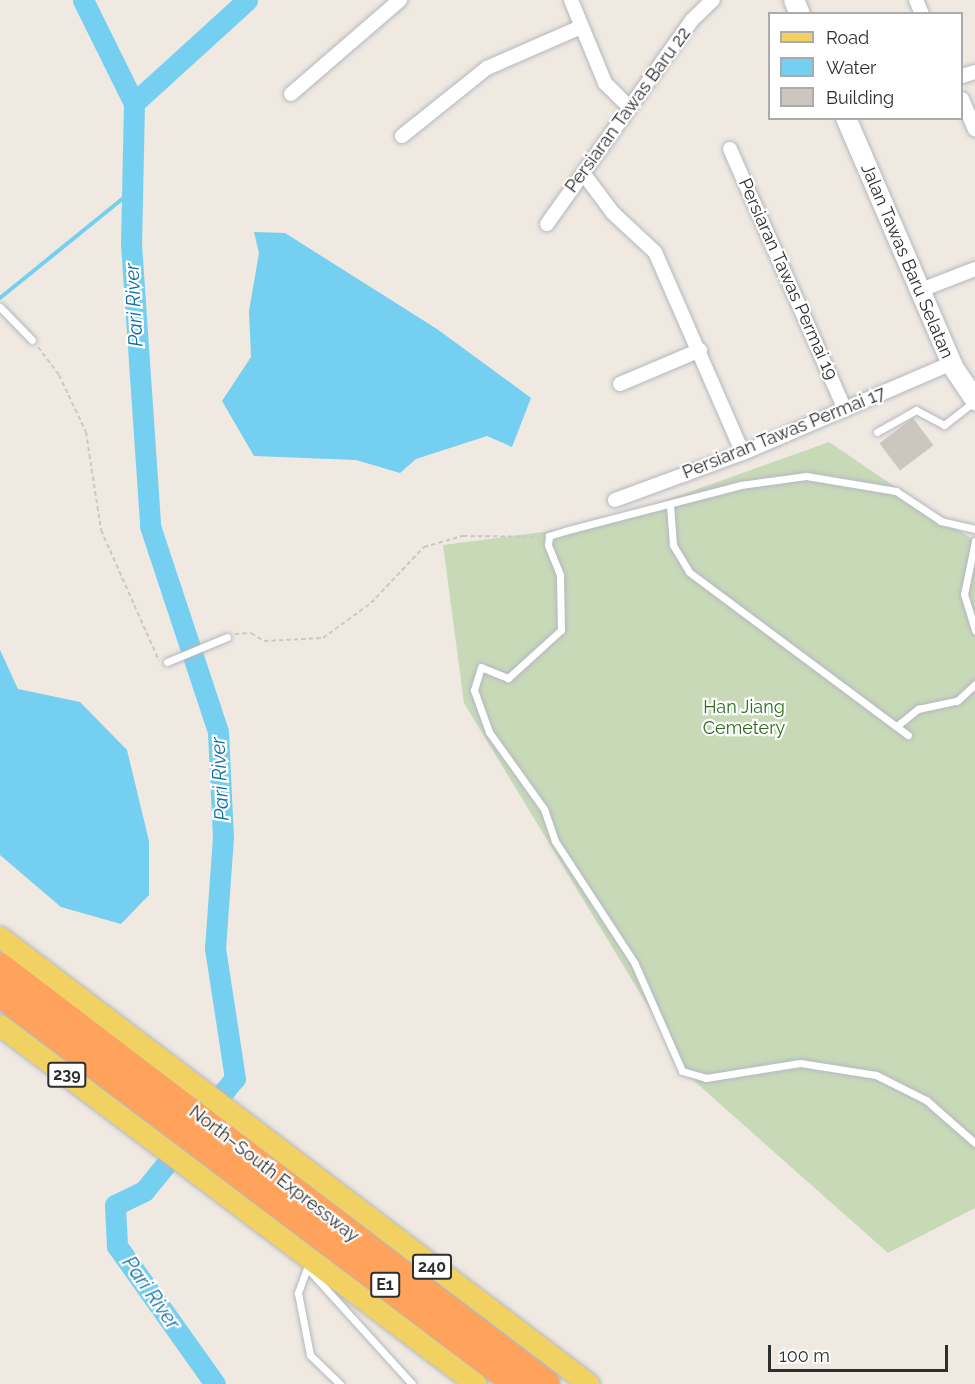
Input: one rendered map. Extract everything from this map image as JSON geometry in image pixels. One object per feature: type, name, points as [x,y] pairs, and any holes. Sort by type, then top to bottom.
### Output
[{"type":"highway","name":"North–South Expressway","points":[[0,966],[156,1098]]},
{"type":"highway","name":"North–South Expressway","points":[[0,994],[156,1098],[547,1384]]},
{"type":"highway","name":"North–South Expressway","points":[[260,1176],[516,1384]]},
{"type":"main road","points":[[0,937],[156,1098]]},
{"type":"main road","name":"239","points":[[0,1025],[26,1045],[156,1098],[260,1176],[296,1247],[476,1384]]},
{"type":"main road","name":"240","points":[[260,1176],[588,1384]]},
{"type":"street","points":[[291,94],[400,0]]},
{"type":"street","points":[[571,0],[605,82],[629,106]]},
{"type":"street","name":"Persiaran Tawas Baru 22","points":[[547,224],[698,5],[713,0]]},
{"type":"street","points":[[402,136],[487,68],[581,27]]},
{"type":"street","points":[[963,101],[975,129]]},
{"type":"street","name":"Jalan Tawas Baru Selatan","points":[[847,120],[952,363],[975,400]]},
{"type":"street","name":"Persiaran Tawas Permai 19","points":[[730,149],[845,410]]},
{"type":"street","points":[[583,173],[621,220],[642,237],[655,252],[743,453]]},
{"type":"street","points":[[921,290],[975,269]]},
{"type":"street","points":[[620,384],[699,350]]},
{"type":"street","name":"Persiaran Tawas Permai 17","points":[[615,500],[743,453],[952,363]]},
{"type":"street","points":[[0,1037],[26,1045]]},
{"type":"lane","points":[[0,307],[32,340]]},
{"type":"lane","points":[[877,432],[916,411],[944,425],[975,400]]},
{"type":"lane","points":[[975,529],[941,521],[896,491],[835,477],[780,478],[549,536],[561,584],[561,630],[508,678],[479,669],[476,702],[489,732],[544,809],[555,840],[634,962],[678,1066],[686,1074],[706,1078],[800,1063],[876,1075],[927,1100],[975,1143]]},
{"type":"lane","points":[[670,505],[673,545],[689,572],[898,725],[908,735]]},
{"type":"lane","points":[[975,541],[964,594],[975,630]]},
{"type":"lane","points":[[167,662],[227,637]]},
{"type":"lane","points":[[898,725],[918,709],[957,701],[975,684]]},
{"type":"lane","points":[[296,1247],[307,1268],[412,1384]]},
{"type":"lane","points":[[307,1268],[298,1293],[310,1355],[340,1384]]},
{"type":"path","points":[[32,340],[48,357],[78,411],[109,552],[150,653],[167,662]]},
{"type":"path","points":[[227,637],[243,633],[264,640],[323,638],[371,603],[417,552],[436,542],[463,536],[517,541],[549,536]]},
{"type":"green space","name":"Han Jiang Cemetery","points":[[829,442],[975,541],[975,1208],[888,1253],[692,1079],[464,703],[443,545],[597,525]]},
{"type":"water","points":[[254,232],[285,233],[437,329],[531,398],[512,447],[487,436],[416,459],[400,473],[356,460],[254,456],[222,401],[251,357],[249,311],[259,253]]},
{"type":"water","points":[[0,650],[18,689],[80,702],[127,750],[149,841],[149,895],[121,924],[61,907],[0,855]]},
{"type":"building","points":[[913,418],[933,445],[900,470],[879,443]]},
{"type":"waterway","name":"Pari River","points":[[83,0],[134,103],[131,244],[150,526],[218,732],[223,837],[215,948],[235,1078],[205,1115]]},
{"type":"waterway","points":[[134,103],[247,0]]},
{"type":"waterway","points":[[0,298],[132,191]]},
{"type":"waterway","name":"Pari River","points":[[184,1142],[144,1191],[115,1205],[117,1246],[215,1384]]}]
